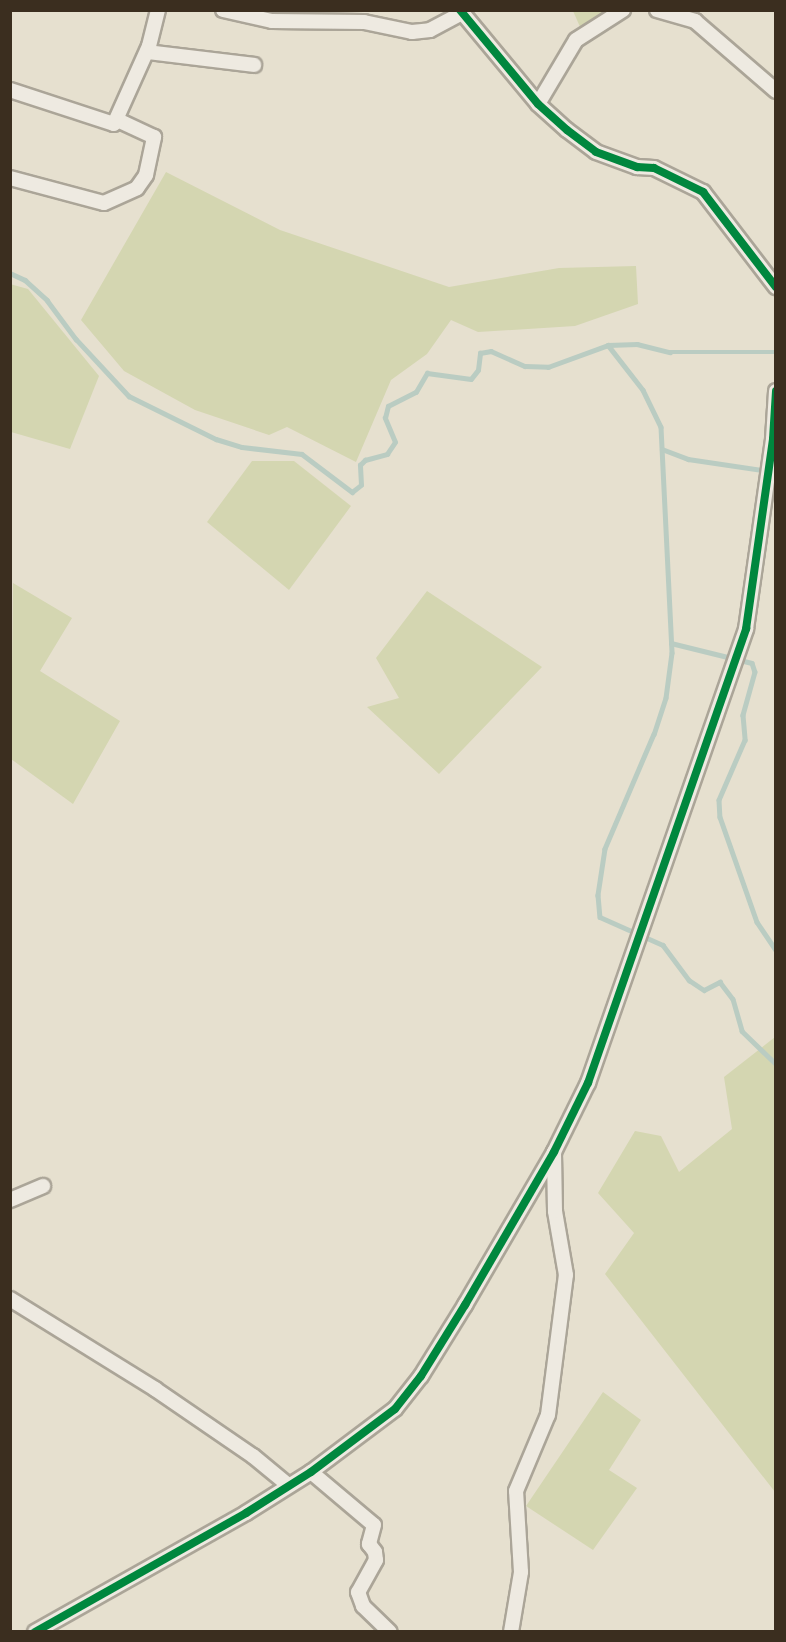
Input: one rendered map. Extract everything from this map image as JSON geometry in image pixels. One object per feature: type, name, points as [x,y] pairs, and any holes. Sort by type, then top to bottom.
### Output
[{"type":"street","points":[[10,90],[110,125],[118,120],[147,52],[158,10]]},
{"type":"street","points":[[223,10],[364,22],[412,32],[430,30],[461,12],[538,104],[596,152],[637,167],[654,168],[703,192],[776,287]]},
{"type":"street","points":[[538,104],[576,40],[623,10]]},
{"type":"street","points":[[657,10],[695,21],[776,91]]},
{"type":"street","points":[[147,52],[254,64]]},
{"type":"street","points":[[10,178],[104,202],[137,188],[146,175],[154,136],[118,120]]},
{"type":"street","points":[[35,1632],[246,1513],[311,1472],[395,1409],[421,1376],[554,1152],[588,1083],[746,629],[774,439],[776,392]]},
{"type":"street","points":[[511,1632],[521,1572],[516,1491],[546,1422],[565,1286],[564,1257],[555,1211],[554,1152]]},
{"type":"street","points":[[10,1200],[43,1186]]},
{"type":"street","points":[[10,1299],[165,1396],[254,1456],[288,1485]]},
{"type":"street","points":[[311,1472],[374,1525],[369,1544],[375,1552],[376,1560],[358,1592],[363,1606],[390,1632]]},
{"type":"green space","points":[[573,11],[611,11],[581,29]]},
{"type":"green space","points":[[166,172],[280,230],[449,287],[559,268],[636,266],[638,304],[575,326],[478,332],[451,320],[427,354],[391,380],[356,462],[287,427],[269,435],[195,410],[124,371],[81,320]]},
{"type":"green space","points":[[10,284],[28,289],[99,376],[70,449],[11,432]]},
{"type":"green space","points":[[252,461],[294,461],[351,506],[289,590],[207,522]]},
{"type":"green space","points":[[13,583],[72,618],[40,671],[120,721],[73,804],[11,759]]},
{"type":"green space","points":[[427,591],[542,667],[439,774],[367,707],[399,698],[376,658]]},
{"type":"green space","points":[[775,1037],[775,1492],[605,1274],[634,1233],[598,1193],[635,1131],[661,1136],[679,1172],[732,1129],[724,1077]]},
{"type":"green space","points":[[603,1392],[641,1420],[609,1470],[637,1488],[593,1550],[526,1506]]},
{"type":"waterway","points":[[10,273],[25,280],[47,300],[76,339],[129,396],[216,439],[242,447],[302,454],[352,492],[361,485],[360,465],[365,460],[387,454],[395,442],[385,418],[388,406],[416,392],[427,373],[471,379],[478,370],[480,353],[491,351],[525,366],[548,367],[608,345],[637,344],[670,352],[776,352]]},
{"type":"waterway","points":[[608,345],[643,390],[661,427],[672,653],[666,698],[654,734],[605,849],[598,895],[600,917],[663,945],[689,980],[704,990],[720,982],[733,999],[742,1031],[776,1064]]},
{"type":"waterway","points":[[662,449],[688,459],[776,472]]},
{"type":"waterway","points":[[671,643],[752,663],[755,672],[743,715],[745,740],[719,800],[720,817],[757,922],[776,950]]},
{"type":"cycle path","points":[[460,10],[538,104],[596,152],[637,167],[654,168],[703,192],[776,287]]},
{"type":"cycle path","points":[[35,1632],[246,1513],[311,1472],[395,1409],[421,1376],[465,1305],[554,1152],[588,1083],[746,629],[773,439],[776,391]]}]
